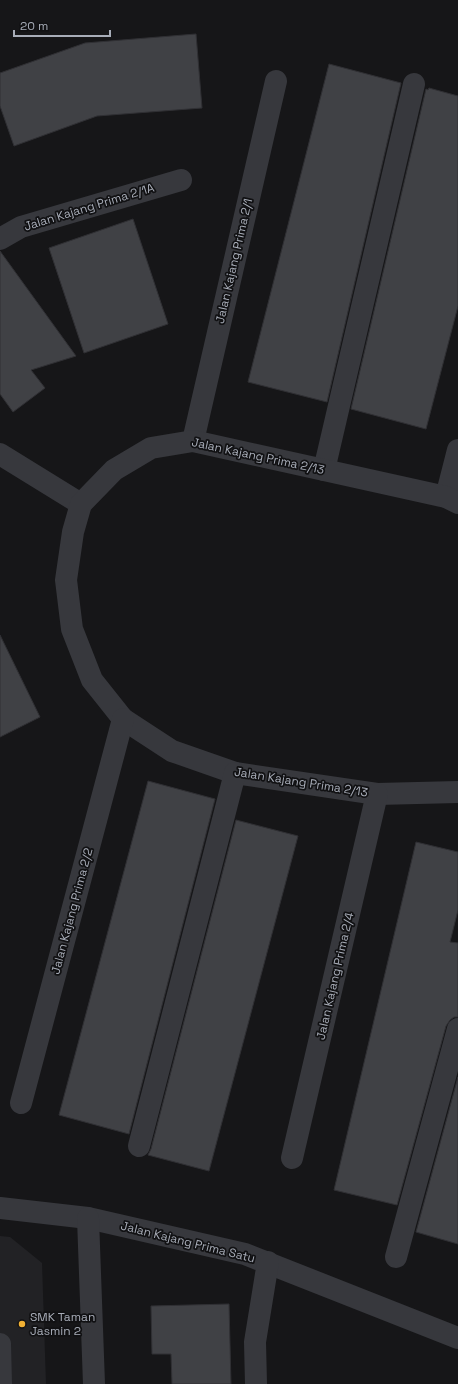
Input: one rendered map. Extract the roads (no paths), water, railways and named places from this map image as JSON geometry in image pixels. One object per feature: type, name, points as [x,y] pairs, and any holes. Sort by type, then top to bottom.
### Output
[{"type":"street","name":"Jalan Kajang Prima 2/1","points":[[192,441],[276,81]]},
{"type":"street","points":[[324,470],[414,84]]},
{"type":"street","name":"Jalan Kajang Prima 2/1A","points":[[0,239],[21,226],[181,180]]},
{"type":"street","name":"Jalan Kajang Prima 2/13","points":[[452,500],[192,441],[151,448],[114,470],[80,504],[73,532],[66,580],[72,629],[92,680],[123,719],[172,751],[235,773],[377,794],[458,792]]},
{"type":"street","points":[[452,500],[458,450]]},
{"type":"street","points":[[0,454],[80,504]]},
{"type":"street","name":"Jalan Kajang Prima 2/2","points":[[20,1103],[123,719]]},
{"type":"street","points":[[139,1146],[235,773]]},
{"type":"street","name":"Jalan Kajang Prima 2/4","points":[[292,1158],[377,794]]},
{"type":"street","points":[[396,1257],[458,1029]]},
{"type":"street","name":"Jalan Kajang Prima Satu","points":[[0,1208],[88,1218],[245,1254],[458,1338]]},
{"type":"street","points":[[88,1218],[94,1384]]},
{"type":"street","points":[[256,1384],[255,1342],[268,1262]]},
{"type":"street","points":[[0,1344],[0,1384]]},
{"type":"place","name":"SMK Taman Jasmin 2","points":[[22,1324]]}]
